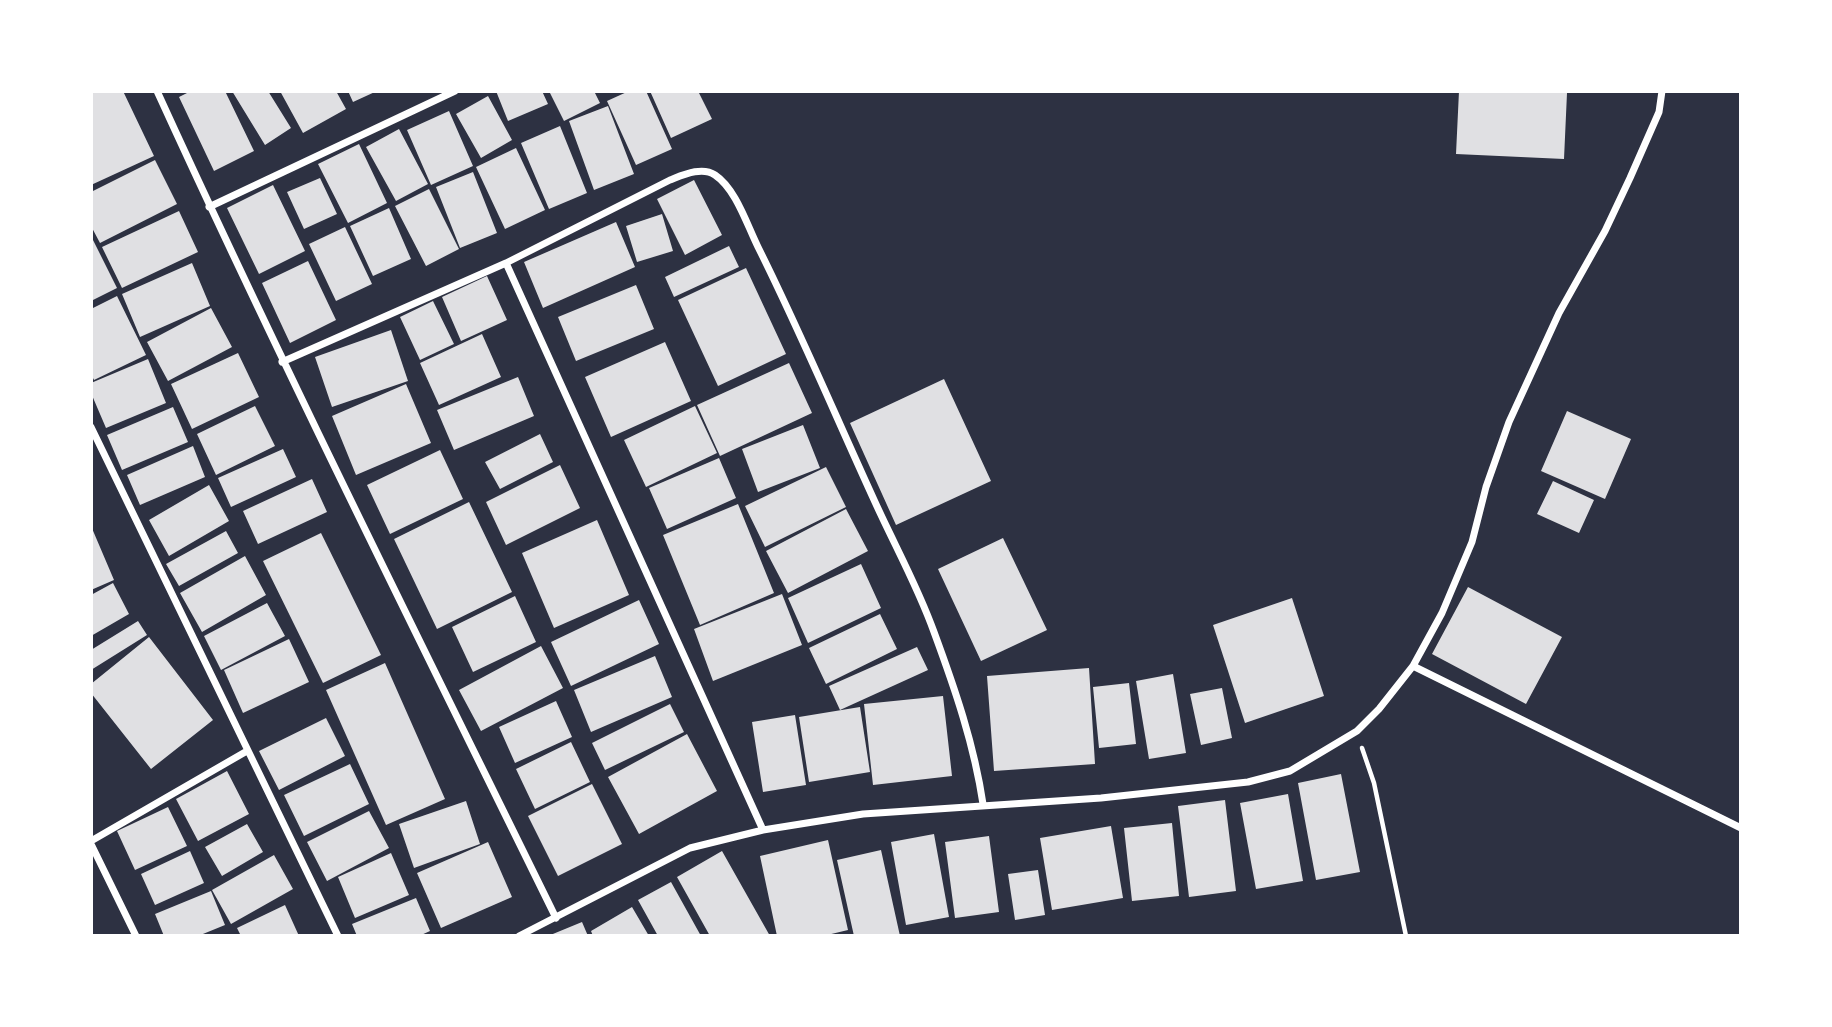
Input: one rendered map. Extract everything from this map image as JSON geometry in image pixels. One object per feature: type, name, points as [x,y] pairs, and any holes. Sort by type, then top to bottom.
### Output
[{"type":"street","points":[[157,91],[282,362],[356,506],[555,918]]},
{"type":"street","points":[[209,207],[455,91]]},
{"type":"street","points":[[519,936],[690,848],[763,830],[863,814],[1101,798],[1261,779],[1290,771],[1357,730],[1379,709],[1413,666],[1443,613],[1472,542],[1490,474],[1510,422],[1559,313],[1605,232],[1658,112],[1662,91]]},
{"type":"street","points":[[282,362],[506,263],[690,172],[709,172],[727,187],[802,336],[876,505],[911,575],[958,697],[975,754],[984,804]]},
{"type":"street","points":[[506,263],[763,830]]},
{"type":"street","points":[[91,427],[338,936]]},
{"type":"street","points":[[1413,666],[1741,828]]},
{"type":"street","points":[[136,936],[91,842],[247,751]]},
{"type":"path","points":[[1357,730],[1374,783],[1406,936]]},
{"type":"building","points":[[91,91],[123,91],[154,156],[91,185]]},
{"type":"building","points":[[191,91],[225,91],[254,151],[214,171],[179,97]]},
{"type":"building","points":[[232,91],[268,91],[291,128],[265,145]]},
{"type":"building","points":[[280,91],[336,91],[346,109],[303,133]]},
{"type":"building","points":[[348,91],[377,91],[353,102]]},
{"type":"building","points":[[496,91],[542,91],[548,104],[508,121]]},
{"type":"building","points":[[549,91],[594,91],[600,103],[564,121]]},
{"type":"building","points":[[629,91],[646,91],[672,149],[636,165],[607,101]]},
{"type":"building","points":[[650,91],[698,91],[712,119],[671,138]]},
{"type":"building","points":[[1459,91],[1567,93],[1564,159],[1456,154]]},
{"type":"building","points":[[488,96],[512,140],[481,158],[456,114]]},
{"type":"building","points":[[608,106],[634,174],[594,190],[569,121]]},
{"type":"building","points":[[449,111],[473,166],[431,185],[407,130]]},
{"type":"building","points":[[560,126],[587,193],[549,209],[521,143]]},
{"type":"building","points":[[399,129],[428,184],[396,201],[366,147]]},
{"type":"building","points":[[359,144],[387,203],[348,223],[318,164]]},
{"type":"building","points":[[516,148],[545,210],[505,229],[476,167]]},
{"type":"building","points":[[155,160],[177,204],[100,243],[91,226],[91,192]]},
{"type":"building","points":[[473,172],[497,233],[460,248],[436,187]]},
{"type":"building","points":[[320,178],[337,214],[304,229],[287,192]]},
{"type":"building","points":[[694,180],[722,235],[685,255],[657,199]]},
{"type":"building","points":[[273,185],[305,251],[259,274],[227,208]]},
{"type":"building","points":[[429,189],[459,249],[426,266],[395,206]]},
{"type":"building","points":[[389,208],[411,259],[373,276],[350,226]]},
{"type":"building","points":[[179,211],[198,252],[122,288],[102,247]]},
{"type":"building","points":[[662,214],[673,251],[637,262],[626,226]]},
{"type":"building","points":[[616,222],[635,267],[543,308],[524,262]]},
{"type":"building","points":[[345,227],[372,284],[336,301],[309,244]]},
{"type":"building","points":[[91,236],[117,288],[91,301]]},
{"type":"building","points":[[729,246],[739,267],[674,297],[665,277]]},
{"type":"building","points":[[308,261],[336,320],[290,343],[262,283]]},
{"type":"building","points":[[192,263],[210,306],[140,337],[122,294]]},
{"type":"building","points":[[746,268],[786,354],[718,386],[678,300]]},
{"type":"building","points":[[487,276],[507,320],[461,341],[442,297]]},
{"type":"building","points":[[636,285],[654,329],[576,361],[558,317]]},
{"type":"building","points":[[117,296],[146,355],[94,380],[91,374],[91,309]]},
{"type":"building","points":[[433,301],[454,344],[420,360],[400,317]]},
{"type":"building","points":[[211,308],[232,347],[168,381],[147,342]]},
{"type":"building","points":[[391,330],[408,381],[332,407],[315,357]]},
{"type":"building","points":[[482,334],[501,377],[439,405],[420,363]]},
{"type":"building","points":[[665,342],[691,401],[611,437],[585,377]]},
{"type":"building","points":[[238,353],[259,397],[192,429],[171,384]]},
{"type":"building","points":[[148,359],[166,403],[106,428],[91,393],[91,383]]},
{"type":"building","points":[[789,363],[812,413],[720,456],[697,405]]},
{"type":"building","points":[[518,377],[534,416],[454,450],[437,410]]},
{"type":"building","points":[[944,379],[991,481],[896,525],[850,423]]},
{"type":"building","points":[[406,384],[431,443],[356,475],[332,416]]},
{"type":"building","points":[[255,406],[275,446],[216,475],[197,434]]},
{"type":"building","points":[[695,406],[717,453],[646,487],[624,440]]},
{"type":"building","points":[[173,407],[188,442],[122,470],[107,435]]},
{"type":"building","points":[[1567,411],[1631,439],[1605,499],[1541,471]]},
{"type":"building","points":[[803,425],[820,468],[758,492],[742,449]]},
{"type":"building","points":[[540,434],[553,462],[500,489],[485,462]]},
{"type":"building","points":[[193,446],[205,477],[140,505],[127,475]]},
{"type":"building","points":[[283,449],[296,477],[231,507],[218,478]]},
{"type":"building","points":[[440,450],[463,499],[390,534],[367,485]]},
{"type":"building","points":[[719,458],[736,498],[667,529],[649,488]]},
{"type":"building","points":[[560,465],[580,508],[506,545],[486,502]]},
{"type":"building","points":[[826,467],[846,507],[765,547],[745,506]]},
{"type":"building","points":[[312,479],[327,512],[258,544],[243,511]]},
{"type":"building","points":[[1553,481],[1594,500],[1579,533],[1537,514]]},
{"type":"building","points":[[209,485],[229,521],[169,556],[149,520]]},
{"type":"building","points":[[469,502],[512,592],[437,629],[394,539]]},
{"type":"building","points":[[738,504],[774,593],[700,625],[663,535]]},
{"type":"building","points":[[846,509],[868,551],[788,593],[766,551]]},
{"type":"building","points":[[597,520],[629,595],[554,628],[522,553]]},
{"type":"building","points":[[91,526],[114,580],[91,590]]},
{"type":"building","points":[[226,531],[238,553],[179,586],[166,564]]},
{"type":"building","points":[[321,533],[381,655],[323,683],[263,561]]},
{"type":"building","points":[[1003,538],[1047,630],[981,661],[938,569]]},
{"type":"building","points":[[245,556],[266,595],[202,632],[180,593]]},
{"type":"building","points":[[861,564],[881,608],[808,643],[788,598]]},
{"type":"building","points":[[113,583],[129,614],[91,636],[91,595]]},
{"type":"building","points":[[1468,587],[1562,637],[1526,704],[1432,654]]},
{"type":"building","points":[[782,594],[802,645],[713,681],[694,629]]},
{"type":"building","points":[[515,596],[536,642],[473,672],[452,627]]},
{"type":"building","points":[[1292,598],[1324,696],[1245,723],[1213,625]]},
{"type":"building","points":[[639,600],[659,644],[571,686],[551,642]]},
{"type":"building","points":[[267,603],[285,636],[221,670],[204,636]]},
{"type":"building","points":[[880,614],[897,649],[826,684],[809,648]]},
{"type":"building","points":[[138,621],[147,635],[91,670],[91,650]]},
{"type":"building","points":[[149,637],[213,720],[151,769],[91,693],[91,684]]},
{"type":"building","points":[[289,639],[309,682],[243,713],[224,670]]},
{"type":"building","points":[[541,646],[563,688],[481,731],[459,690]]},
{"type":"building","points":[[917,647],[928,670],[840,710],[829,686]]},
{"type":"building","points":[[655,656],[672,697],[591,732],[574,690]]},
{"type":"building","points":[[385,663],[445,799],[386,825],[326,690]]},
{"type":"building","points":[[1089,668],[1095,764],[994,771],[987,676]]},
{"type":"building","points":[[1173,674],[1186,753],[1149,759],[1136,681]]},
{"type":"building","points":[[1129,683],[1136,744],[1099,748],[1093,687]]},
{"type":"building","points":[[1222,688],[1232,738],[1201,745],[1190,694]]},
{"type":"building","points":[[943,696],[952,776],[873,785],[864,704]]},
{"type":"building","points":[[556,701],[572,737],[515,763],[499,727]]},
{"type":"building","points":[[670,704],[684,732],[605,770],[592,743]]},
{"type":"building","points":[[860,707],[870,772],[809,782],[799,717]]},
{"type":"building","points":[[795,715],[806,785],[763,792],[752,722]]},
{"type":"building","points":[[326,718],[345,756],[279,790],[259,751]]},
{"type":"building","points":[[687,734],[717,791],[639,834],[608,777]]},
{"type":"building","points":[[571,742],[590,782],[535,809],[516,769]]},
{"type":"building","points":[[350,764],[369,804],[304,836],[284,795]]},
{"type":"building","points":[[227,771],[249,814],[198,841],[176,799]]},
{"type":"building","points":[[1341,774],[1360,872],[1316,880],[1298,783]]},
{"type":"building","points":[[592,784],[622,844],[558,876],[528,816]]},
{"type":"building","points":[[1288,794],[1303,881],[1256,889],[1240,803]]},
{"type":"building","points":[[1225,800],[1236,891],[1189,897],[1178,806]]},
{"type":"building","points":[[466,801],[480,844],[414,868],[399,824]]},
{"type":"building","points":[[168,807],[187,846],[135,870],[117,831]]},
{"type":"building","points":[[369,811],[389,848],[327,881],[307,842]]},
{"type":"building","points":[[1172,823],[1179,896],[1132,901],[1124,828]]},
{"type":"building","points":[[247,824],[263,852],[222,876],[205,847]]},
{"type":"building","points":[[1111,826],[1123,898],[1052,910],[1040,838]]},
{"type":"building","points":[[934,834],[949,917],[906,925],[891,842]]},
{"type":"building","points":[[989,836],[999,912],[955,918],[945,842]]},
{"type":"building","points":[[828,840],[848,930],[823,936],[777,936],[760,856]]},
{"type":"building","points":[[488,842],[512,897],[441,928],[417,873]]},
{"type":"building","points":[[881,850],[900,936],[854,936],[837,860]]},
{"type":"building","points":[[190,851],[204,883],[155,905],[141,874]]},
{"type":"building","points":[[722,851],[770,936],[710,936],[677,877]]},
{"type":"building","points":[[391,853],[409,895],[355,918],[338,877]]},
{"type":"building","points":[[274,855],[293,889],[231,924],[212,890]]},
{"type":"building","points":[[1038,870],[1045,915],[1015,920],[1008,874]]},
{"type":"building","points":[[671,882],[701,936],[658,936],[638,900]]},
{"type":"building","points":[[211,891],[225,925],[198,936],[164,936],[155,914]]},
{"type":"building","points":[[416,898],[430,931],[419,936],[357,936],[352,924]]},
{"type":"building","points":[[285,905],[299,936],[241,936],[237,928]]},
{"type":"building","points":[[632,907],[649,936],[593,936],[591,931]]},
{"type":"building","points":[[582,922],[588,936],[548,936]]}]
